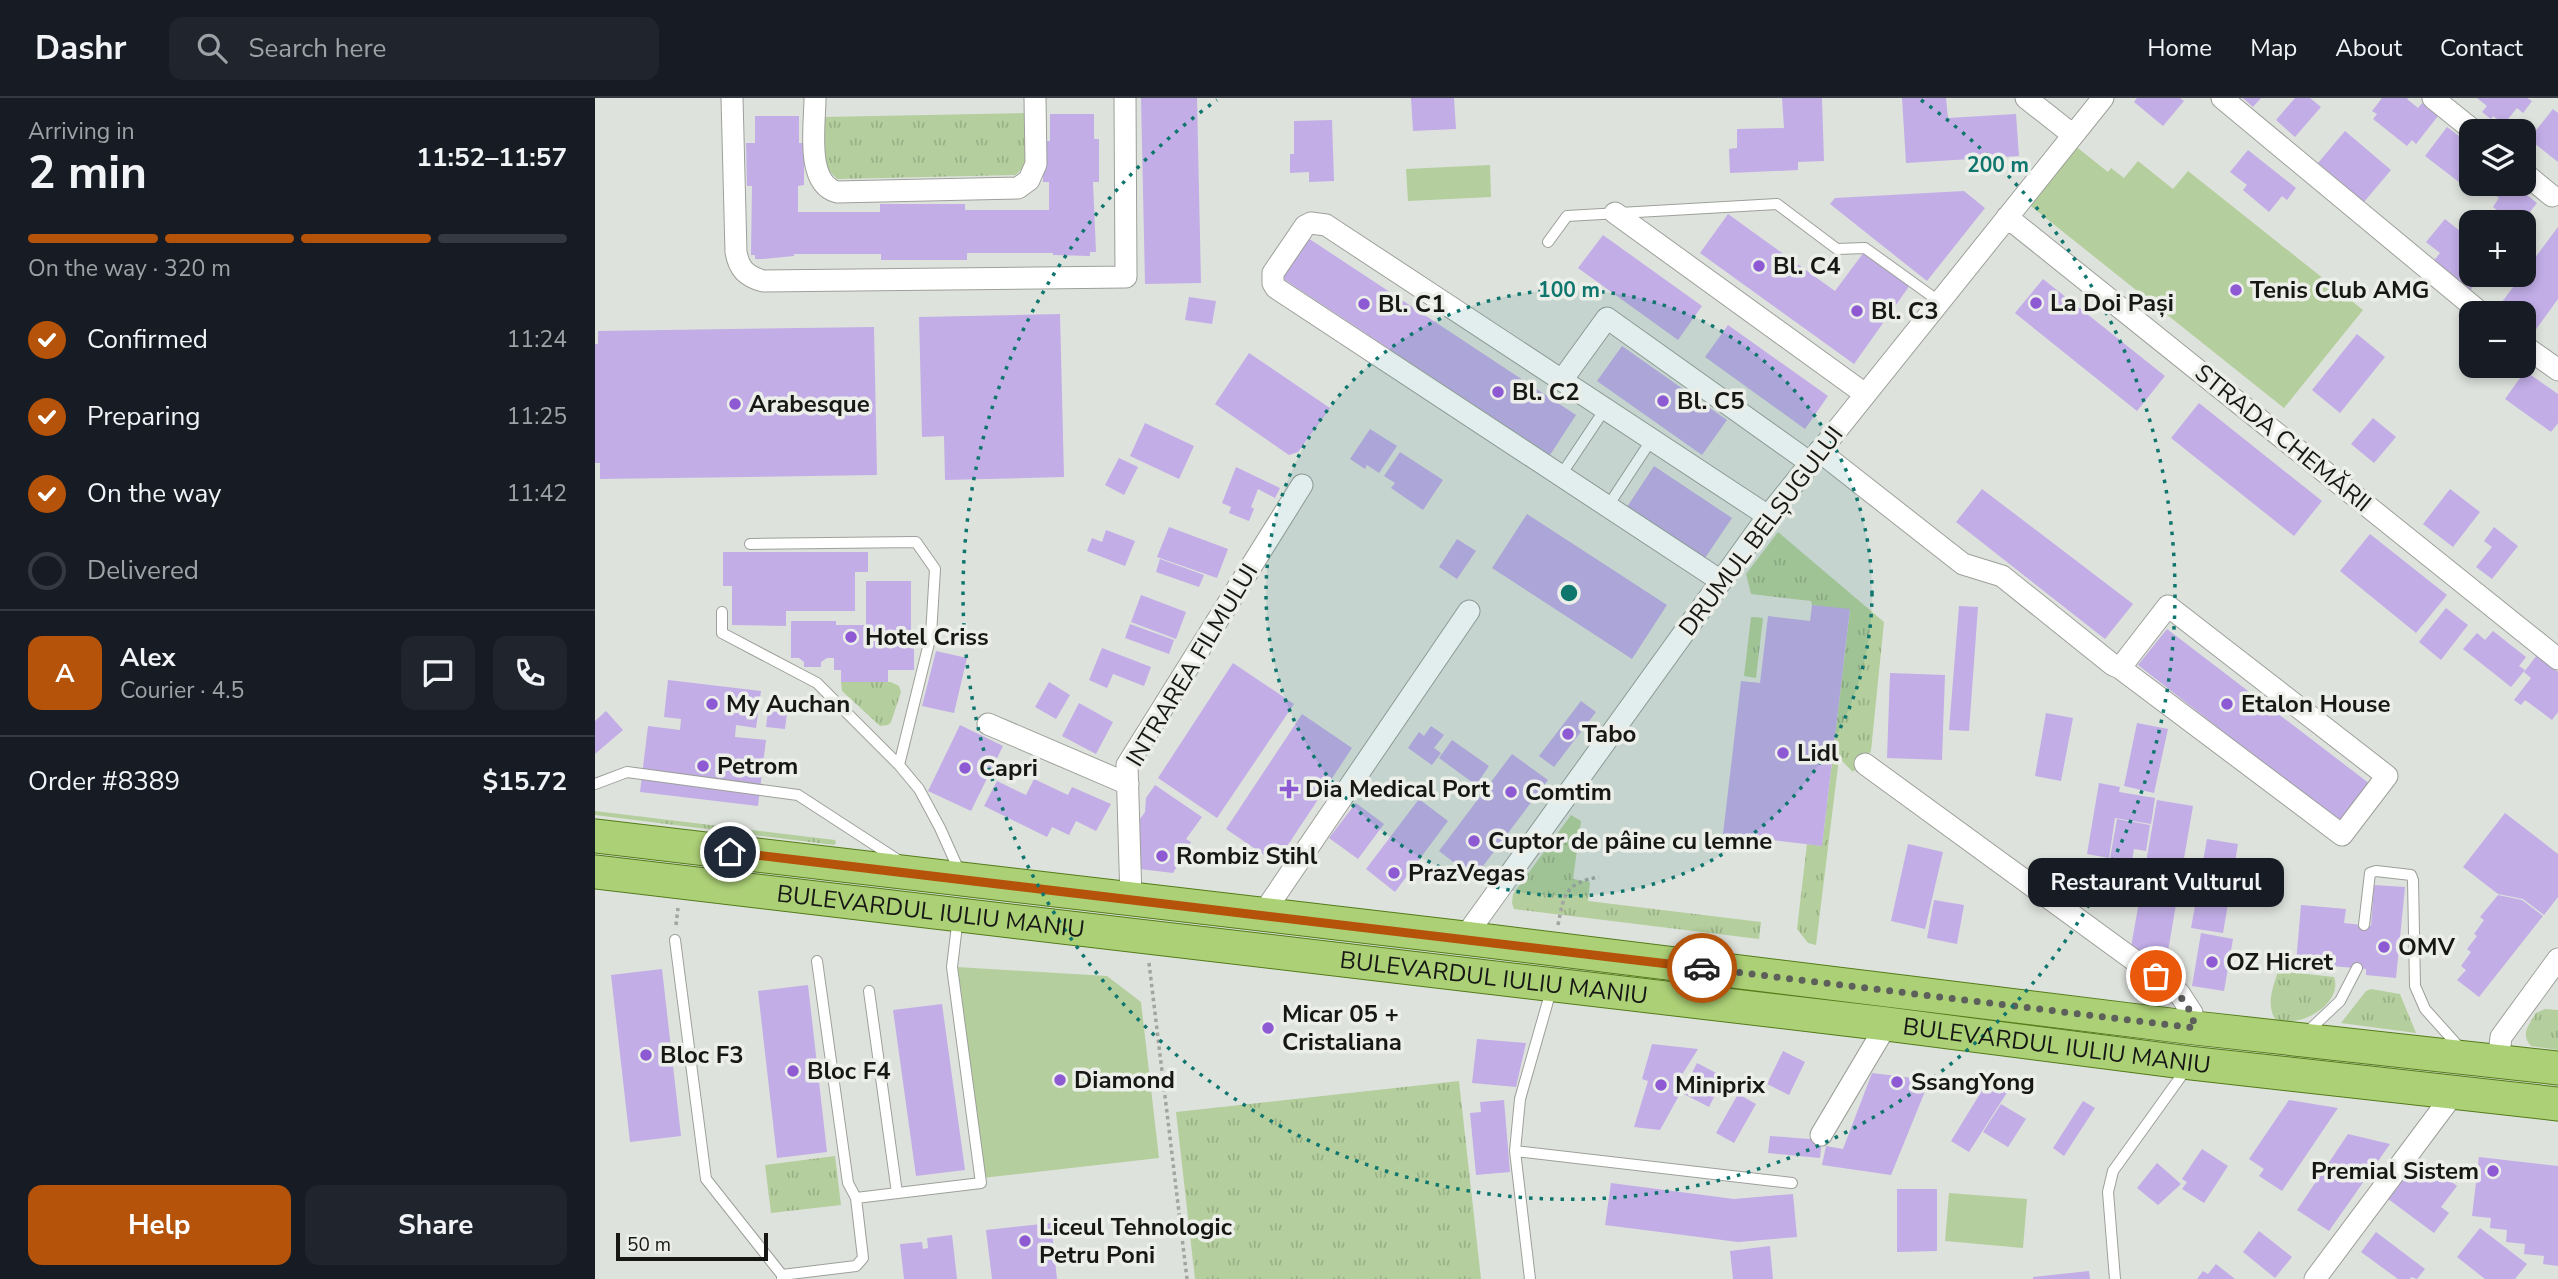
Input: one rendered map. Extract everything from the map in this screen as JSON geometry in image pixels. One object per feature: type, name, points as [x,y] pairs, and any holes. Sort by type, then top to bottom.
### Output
[{"type":"main road","name":"BULEVARDUL IULIU MANIU","points":[[595,836],[1464,938],[2195,1028],[2558,1068]]},
{"type":"main road","name":"BULEVARDUL IULIU MANIU","points":[[595,872],[1553,984],[2190,1063],[2558,1104]]},
{"type":"main road","points":[[959,915],[963,879]]},
{"type":"main road","points":[[1553,984],[1555,949]]},
{"type":"main road","points":[[2190,1063],[2195,1028]]},
{"type":"main road","points":[[2486,1060],[2494,1097]]},
{"type":"street","points":[[732,98],[738,264],[744,272],[763,281],[1126,277],[1125,98]]},
{"type":"street","points":[[815,98],[816,172],[824,185],[837,192],[1018,188],[1029,180],[1036,164],[1035,98]]},
{"type":"street","points":[[2026,98],[2073,135]]},
{"type":"street","name":"DRUMUL BELȘUGULUI","points":[[1464,938],[1768,516],[2103,98]]},
{"type":"street","points":[[2222,98],[2467,301]]},
{"type":"street","points":[[2433,98],[2459,119]]},
{"type":"street","points":[[2536,183],[2552,196]]},
{"type":"street","points":[[1615,213],[1865,394]]},
{"type":"street","name":"STRADA CHEMĂRII","points":[[2007,217],[2558,659]]},
{"type":"street","points":[[1721,581],[1276,288],[1273,273],[1305,226],[1319,223],[1326,225],[1768,516]]},
{"type":"street","points":[[1562,380],[1607,318],[1814,457],[1963,565],[2002,576],[2113,665],[2342,835],[2387,776],[2168,606],[2120,668]]},
{"type":"street","points":[[2536,354],[2558,370]]},
{"type":"street","name":"INTRAREA FILMULUI","points":[[1131,899],[1127,765],[1302,485]]},
{"type":"street","points":[[1262,915],[1469,611]]},
{"type":"street","points":[[988,723],[1128,784]]},
{"type":"street","points":[[1865,764],[2179,993],[2192,1013],[2195,1028]]},
{"type":"street","points":[[2486,1060],[2501,1037],[2549,984],[2558,959]]},
{"type":"street","points":[[1821,1135],[1887,1024]]},
{"type":"street","points":[[2315,1279],[2454,1093]]},
{"type":"lane","points":[[1548,242],[1567,216],[1777,204],[1837,249],[1865,248],[1940,302]]},
{"type":"lane","points":[[1561,475],[1605,409]]},
{"type":"lane","points":[[1608,506],[1651,439]]},
{"type":"lane","points":[[750,544],[916,542],[935,569],[931,635],[899,765]]},
{"type":"lane","points":[[722,612],[722,633],[817,683],[899,765],[919,789],[963,879]]},
{"type":"lane","points":[[595,785],[627,772],[798,795],[919,873]]},
{"type":"lane","points":[[2364,925],[2370,873],[2376,871],[2411,875],[2413,976],[2419,998],[2444,1033],[2486,1060]]},
{"type":"lane","points":[[856,1198],[981,1183],[952,968],[959,915]]},
{"type":"lane","points":[[675,940],[706,1179],[782,1277],[860,1263],[863,1258],[856,1198],[848,1184],[817,961]]},
{"type":"lane","points":[[2298,1040],[2340,1000],[2357,968]]},
{"type":"lane","points":[[1530,1279],[1515,1151],[1520,1099],[1553,984]]},
{"type":"lane","points":[[869,991],[897,1193]]},
{"type":"lane","points":[[2115,1279],[2108,1192],[2113,1171],[2190,1063]]},
{"type":"lane","points":[[1515,1151],[1792,1184]]},
{"type":"path","points":[[1555,949],[1565,895],[1578,882],[1599,877]]},
{"type":"path","points":[[675,940],[680,882]]},
{"type":"path","points":[[1146,936],[1187,1279]]},
{"type":"green space","points":[[1027,113],[1028,155],[1015,175],[837,179],[825,166],[822,117]]},
{"type":"green space","name":"Tenis Club AMG","points":[[2074,145],[2108,172],[2111,168],[2124,178],[2138,161],[2173,189],[2188,171],[2363,310],[2284,408],[2027,203]]},
{"type":"green space","points":[[1490,165],[1491,197],[1408,201],[1406,169]]},
{"type":"green space","points":[[1778,532],[1884,622],[1871,751],[1853,772],[1839,758],[1816,945],[1808,943],[1797,929],[1807,844],[1822,846],[1850,610],[1812,605],[1811,601],[1751,594],[1746,574]]},
{"type":"green space","points":[[1751,617],[1763,618],[1756,678],[1744,676]]},
{"type":"green space","points":[[841,682],[891,682],[899,686],[901,692],[891,722],[880,726],[842,691]]},
{"type":"green space","points":[[595,811],[835,840],[836,843],[834,845],[595,815]]},
{"type":"green space","points":[[1571,815],[1581,821],[1573,879],[1590,882],[1588,901],[1761,922],[1759,939],[1514,909],[1513,894]]},
{"type":"green space","name":"Diamond","points":[[957,967],[1107,976],[1141,1002],[1159,1158],[982,1178]]},
{"type":"green space","points":[[2278,971],[2334,977],[2334,993],[2324,1007],[2309,1017],[2290,1021],[2275,1019],[2271,1001]]},
{"type":"green space","points":[[2371,989],[2400,994],[2416,1033],[2341,1023],[2366,991]]},
{"type":"green space","points":[[2545,1009],[2558,1010],[2558,1050],[2531,1046],[2526,1037],[2527,1029],[2536,1013]]},
{"type":"green space","points":[[1459,1081],[1481,1279],[1195,1279],[1176,1112]]},
{"type":"green space","points":[[835,1156],[841,1205],[771,1213],[765,1165]]},
{"type":"green space","points":[[1949,1193],[2027,1199],[2023,1248],[1945,1241]]},
{"type":"building","points":[[1141,98],[1197,98],[1201,283],[1145,284]]},
{"type":"building","points":[[1411,98],[1454,98],[1456,129],[1413,131]]},
{"type":"building","points":[[1782,98],[1822,98],[1824,161],[1798,162],[1798,170],[1730,173],[1729,149],[1737,148],[1737,129],[1784,128]]},
{"type":"building","points":[[1902,98],[1946,98],[1948,118],[2016,114],[2019,156],[1906,163]]},
{"type":"building","points":[[2137,98],[2180,98],[2184,101],[2163,126],[2134,102]]},
{"type":"building","points":[[2243,98],[2261,98],[2253,107]]},
{"type":"building","points":[[2295,98],[2310,98],[2321,107],[2295,137],[2276,120]]},
{"type":"building","points":[[2382,98],[2408,98],[2418,108],[2422,103],[2438,116],[2416,144],[2412,140],[2407,146],[2373,119],[2377,114],[2372,111]]},
{"type":"building","points":[[2477,98],[2527,98],[2532,101],[2523,113],[2517,108],[2508,119],[2497,119],[2493,116],[2491,119],[2482,112],[2487,106]]},
{"type":"building","points":[[2553,109],[2558,113],[2558,162],[2536,145],[2536,130]]},
{"type":"building","points":[[1050,114],[1094,114],[1094,139],[1099,139],[1099,182],[1093,182],[1096,252],[1090,252],[1090,256],[967,253],[967,260],[881,260],[881,254],[794,254],[763,259],[755,259],[755,255],[751,255],[752,186],[747,186],[746,143],[755,143],[755,116],[799,116],[799,143],[804,143],[804,185],[798,186],[798,212],[880,212],[880,204],[965,204],[965,210],[1049,210],[1049,182],[1043,182],[1043,141],[1050,141]]},
{"type":"building","points":[[1332,120],[1334,181],[1309,182],[1309,172],[1290,173],[1290,154],[1294,154],[1294,121]]},
{"type":"building","points":[[2447,127],[2459,136],[2459,182],[2425,156]]},
{"type":"building","points":[[2345,131],[2391,170],[2364,202],[2318,163]]},
{"type":"building","points":[[2248,150],[2296,188],[2287,200],[2282,196],[2269,212],[2243,190],[2247,185],[2230,172]]},
{"type":"building","points":[[1964,191],[1985,208],[1927,281],[1830,204],[1835,198]]},
{"type":"building","points":[[2496,196],[2528,196],[2537,203],[2531,210],[2497,210],[2493,207],[2499,198]]},
{"type":"building","points":[[1728,214],[1835,291],[1864,252],[1910,285],[1854,364],[1700,253]]},
{"type":"building","points":[[2445,219],[2459,230],[2459,284],[2432,263],[2440,253],[2426,242]]},
{"type":"building","points":[[2558,227],[2558,299],[2536,329],[2536,301],[2503,301],[2513,287],[2536,287],[2536,256]]},
{"type":"building","points":[[1603,235],[1702,306],[1678,340],[1578,268]]},
{"type":"building","points":[[1308,238],[1576,415],[1550,455],[1282,278]]},
{"type":"building","points":[[2043,279],[2165,376],[2137,411],[2015,313]]},
{"type":"building","points":[[1189,297],[1216,301],[1212,324],[1185,320]]},
{"type":"building","points":[[1060,314],[1064,477],[945,480],[944,436],[922,437],[919,317]]},
{"type":"building","points":[[1728,325],[1828,396],[1805,429],[1705,357]]},
{"type":"building","name":"Arabesque","points":[[874,327],[877,475],[600,479],[600,463],[595,463],[595,344],[598,344],[598,331]]},
{"type":"building","points":[[2357,334],[2385,357],[2340,413],[2312,390]]},
{"type":"building","name":"Bl. C5","points":[[1622,346],[1727,420],[1702,455],[1597,381]]},
{"type":"building","points":[[1249,353],[1330,408],[1298,452],[1289,455],[1215,404]]},
{"type":"building","points":[[2520,378],[2535,378],[2558,394],[2558,423],[2551,432],[2505,399]]},
{"type":"building","points":[[2199,403],[2322,501],[2294,536],[2171,438]]},
{"type":"building","points":[[2373,418],[2396,437],[2374,463],[2351,444]]},
{"type":"building","points":[[1145,423],[1194,446],[1179,479],[1130,456]]},
{"type":"building","points":[[1370,429],[1397,446],[1379,473],[1367,465],[1365,469],[1350,459]]},
{"type":"building","points":[[1400,452],[1443,480],[1423,510],[1391,488],[1395,483],[1384,476]]},
{"type":"building","points":[[1119,458],[1138,467],[1124,495],[1105,485]]},
{"type":"building","points":[[1654,466],[1732,518],[1705,558],[1627,507]]},
{"type":"building","points":[[1236,467],[1280,488],[1275,498],[1258,489],[1249,521],[1229,513],[1231,507],[1222,503]]},
{"type":"building","points":[[1982,489],[2133,604],[2105,639],[1956,522]]},
{"type":"building","points":[[2450,489],[2480,512],[2453,547],[2423,524]]},
{"type":"building","points":[[1527,514],[1667,605],[1632,659],[1492,568]]},
{"type":"building","points":[[1169,527],[1228,549],[1217,578],[1157,557]]},
{"type":"building","points":[[2494,527],[2518,546],[2492,579],[2476,567],[2492,547],[2484,541]]},
{"type":"building","points":[[1106,530],[1135,541],[1125,566],[1087,551],[1092,538],[1102,542]]},
{"type":"building","points":[[2370,534],[2447,595],[2416,633],[2340,571]]},
{"type":"building","points":[[1457,539],[1476,551],[1457,579],[1439,567]]},
{"type":"building","points":[[723,552],[868,552],[868,572],[855,572],[855,611],[786,611],[786,626],[732,625],[732,586],[723,586]]},
{"type":"building","points":[[1160,559],[1204,575],[1199,587],[1156,572]]},
{"type":"building","name":"Hotel Criss","points":[[866,581],[911,581],[911,648],[914,648],[914,670],[888,670],[888,682],[841,682],[841,670],[834,670],[834,658],[821,662],[821,667],[804,667],[804,662],[799,658],[791,658],[791,621],[836,621],[836,625],[866,625]]},
{"type":"building","points":[[1141,595],[1186,612],[1176,639],[1131,622]]},
{"type":"building","name":"Lidl","points":[[1812,605],[1850,609],[1822,846],[1723,834],[1741,681],[1760,683],[1768,616],[1810,621]]},
{"type":"building","points":[[1959,606],[1978,607],[1969,731],[1949,730]]},
{"type":"building","points":[[2446,608],[2468,625],[2441,660],[2419,642]]},
{"type":"building","points":[[1130,624],[1174,640],[1169,654],[1125,638]]},
{"type":"building","name":"Etalon House","points":[[2167,629],[2370,784],[2339,822],[2138,665]]},
{"type":"building","points":[[2493,631],[2526,657],[2519,666],[2525,670],[2511,687],[2463,649],[2477,633],[2485,640]]},
{"type":"building","points":[[1102,648],[1151,667],[1144,686],[1113,674],[1107,688],[1089,680]]},
{"type":"building","points":[[936,651],[967,658],[954,713],[922,706]]},
{"type":"building","points":[[2537,655],[2558,672],[2558,712],[2552,720],[2525,700],[2521,705],[2514,700],[2531,678],[2524,672]]},
{"type":"building","points":[[1233,663],[1294,704],[1217,818],[1158,778]]},
{"type":"building","points":[[1890,673],[1945,675],[1942,760],[1887,758]]},
{"type":"building","name":"Petrom","points":[[668,680],[761,691],[756,728],[736,725],[735,737],[766,740],[758,806],[640,792],[648,726],[680,730],[681,719],[664,717]]},
{"type":"building","points":[[1049,682],[1070,695],[1056,719],[1035,707]]},
{"type":"building","name":"Tabo","points":[[1581,701],[1596,712],[1554,767],[1539,756]]},
{"type":"building","points":[[769,703],[788,705],[785,729],[766,727]]},
{"type":"building","points":[[1079,703],[1113,722],[1096,754],[1062,736]]},
{"type":"building","points":[[606,711],[623,730],[595,754],[595,721]]},
{"type":"building","points":[[2046,713],[2073,718],[2061,781],[2035,776]]},
{"type":"building","name":"Dia Medical Port","points":[[1302,714],[1352,748],[1276,863],[1226,829]]},
{"type":"building","points":[[2137,723],[2168,729],[2154,793],[2124,786]]},
{"type":"building","name":"Capri","points":[[960,725],[1003,746],[971,811],[928,791]]},
{"type":"building","points":[[1431,726],[1444,735],[1434,748],[1441,753],[1432,765],[1408,748],[1419,732],[1424,736]]},
{"type":"building","points":[[1452,740],[1489,766],[1476,785],[1439,758]]},
{"type":"building","points":[[1512,754],[1548,780],[1474,878],[1439,851]]},
{"type":"building","points":[[1034,779],[1068,795],[1072,787],[1111,804],[1096,831],[1076,821],[1069,835],[1052,827],[1047,837],[984,806],[997,781],[1026,795]]},
{"type":"building","points":[[2099,783],[2120,787],[2119,792],[2155,798],[2151,824],[2115,818],[2109,858],[2087,854]]},
{"type":"building","points":[[1155,785],[1202,817],[1186,839],[1191,842],[1173,873],[1140,869],[1140,819],[1145,812],[1146,798]]},
{"type":"building","points":[[1419,799],[1448,821],[1395,892],[1366,869]]},
{"type":"building","points":[[2157,800],[2193,806],[2164,974],[2131,947]]},
{"type":"building","points":[[1356,803],[1384,824],[1358,859],[1329,838]]},
{"type":"building","points":[[2505,813],[2558,854],[2558,897],[2544,915],[2523,899],[2498,894],[2463,867]]},
{"type":"building","points":[[2117,819],[2150,825],[2146,851],[2134,849],[2129,879],[2107,875]]},
{"type":"building","points":[[2207,839],[2238,844],[2223,933],[2191,928]]},
{"type":"building","points":[[1908,844],[1943,852],[1925,929],[1891,921]]},
{"type":"building","points":[[2374,885],[2405,887],[2396,978],[2366,975],[2366,969],[2296,963],[2301,905],[2346,909],[2344,923],[2371,926]]},
{"type":"building","points":[[2498,895],[2522,900],[2543,916],[2479,997],[2457,980],[2466,970],[2461,966],[2471,952],[2467,949],[2477,936],[2474,934],[2484,920],[2480,917]]},
{"type":"building","points":[[1934,900],[1964,905],[1957,944],[1927,938]]},
{"type":"building","name":"OZ Hicret","points":[[2201,933],[2233,939],[2224,991],[2192,986]]},
{"type":"building","name":"Bloc F3","points":[[662,969],[681,1136],[630,1142],[611,975]]},
{"type":"building","name":"Bloc F4","points":[[808,985],[827,1152],[777,1158],[758,991]]},
{"type":"building","points":[[942,1004],[965,1170],[916,1176],[893,1010]]},
{"type":"building","points":[[1477,1039],[1526,1043],[1516,1087],[1472,1083]]},
{"type":"building","name":"Miniprix","points":[[1652,1044],[1698,1049],[1673,1089],[1681,1092],[1660,1130],[1634,1127],[1648,1081],[1642,1079]]},
{"type":"building","points":[[1783,1051],[1805,1062],[1789,1095],[1767,1084]]},
{"type":"building","points":[[1697,1063],[1724,1077],[1709,1107],[1682,1093]]},
{"type":"building","points":[[1872,1073],[1913,1078],[1928,1084],[1891,1175],[1822,1165],[1826,1146],[1843,1149]]},
{"type":"building","points":[[1989,1079],[2008,1091],[1969,1152],[1951,1141]]},
{"type":"building","points":[[1738,1094],[1756,1104],[1734,1143],[1716,1133]]},
{"type":"building","points":[[1504,1100],[1510,1172],[1476,1175],[1470,1113],[1481,1112],[1480,1102]]},
{"type":"building","points":[[2289,1100],[2338,1108],[2282,1191],[2259,1176],[2264,1169],[2249,1159]]},
{"type":"building","points":[[2083,1101],[2095,1108],[2064,1156],[2053,1148]]},
{"type":"building","points":[[2001,1104],[2026,1119],[2008,1147],[1983,1132]]},
{"type":"building","points":[[2348,1134],[2390,1144],[2329,1231],[2297,1210]]},
{"type":"building","points":[[1770,1136],[1822,1140],[1820,1158],[1768,1153]]},
{"type":"building","points":[[2202,1149],[2228,1166],[2204,1203],[2182,1189],[2187,1182],[2182,1179]]},
{"type":"building","points":[[2415,1154],[2457,1186],[2441,1207],[2449,1213],[2434,1233],[2384,1196]]},
{"type":"building","points":[[2479,1157],[2558,1166],[2558,1266],[2543,1264],[2544,1256],[2524,1254],[2525,1244],[2506,1242],[2507,1230],[2490,1228],[2491,1218],[2472,1216]]},
{"type":"building","points":[[2157,1163],[2181,1184],[2158,1205],[2137,1188]]},
{"type":"building","points":[[1611,1183],[1734,1199],[1793,1194],[1797,1237],[1738,1242],[1605,1225]]},
{"type":"building","points":[[1897,1189],[1937,1189],[1937,1251],[1897,1252]]},
{"type":"building","points":[[1051,1223],[1057,1279],[992,1279],[986,1230]]},
{"type":"building","points":[[2480,1228],[2527,1264],[2515,1279],[2485,1279],[2457,1257]]},
{"type":"building","points":[[2259,1231],[2292,1257],[2275,1278],[2243,1252]]},
{"type":"building","points":[[2376,1232],[2425,1269],[2417,1279],[2398,1279],[2361,1252]]},
{"type":"building","points":[[952,1235],[957,1279],[904,1279],[900,1244],[922,1242],[923,1249],[928,1248],[927,1238]]},
{"type":"building","points":[[1770,1246],[1773,1279],[1733,1279],[1730,1251]]},
{"type":"building","points":[[2216,1264],[2235,1279],[2197,1279],[2203,1271],[2208,1274]]},
{"type":"building","points":[[2089,1271],[2090,1279],[2033,1279],[2033,1277]]},
{"type":"way so far","points":[[1702,968],[2195,1028],[2186,1002],[2179,993],[2156,976]]},
{"type":"place","name":"Bl. C4","points":[[1759,266]]},
{"type":"place","name":"Tenis Club AMG","points":[[2236,290]]},
{"type":"place","name":"La Doi Pași","points":[[2036,303]]},
{"type":"place","name":"Bl. C1","points":[[1364,304]]},
{"type":"place","name":"Bl. C3","points":[[1857,311]]},
{"type":"place","name":"Bl. C2","points":[[1498,392]]},
{"type":"place","name":"Bl. C5","points":[[1663,401]]},
{"type":"place","name":"Arabesque","points":[[735,404]]},
{"type":"place","name":"Hotel Criss","points":[[851,637]]},
{"type":"place","name":"My Auchan","points":[[712,704]]},
{"type":"place","name":"Etalon House","points":[[2227,704]]},
{"type":"place","name":"Tabo","points":[[1568,734]]},
{"type":"place","name":"Lidl","points":[[1783,753]]},
{"type":"place","name":"Petrom","points":[[703,766]]},
{"type":"place","name":"Capri","points":[[965,768]]},
{"type":"place","name":"Dia Medical Port","points":[[1289,789]]},
{"type":"place","name":"Comtim","points":[[1511,792]]},
{"type":"place","name":"Cuptor de pâine cu lemne","points":[[1474,841]]},
{"type":"place","name":"Rombiz Stihl","points":[[1162,856]]},
{"type":"place","name":"PrazVegas","points":[[1394,873]]},
{"type":"place","name":"OMV","points":[[2384,947]]},
{"type":"place","name":"OZ Hicret","points":[[2212,962]]},
{"type":"place","name":"Restaurant Vulturul","points":[[2156,976]]},
{"type":"place","name":"Micar 05 + Cristaliana","points":[[1268,1028]]},
{"type":"place","name":"Bloc F3","points":[[646,1055]]},
{"type":"place","name":"Bloc F4","points":[[793,1071]]},
{"type":"place","name":"Diamond","points":[[1060,1080]]},
{"type":"place","name":"SsangYong","points":[[1897,1082]]},
{"type":"place","name":"Miniprix","points":[[1661,1085]]},
{"type":"place","name":"Premial Sistem","points":[[2493,1171]]},
{"type":"place","name":"Liceul Tehnologic Petru Poni","points":[[1025,1241]]},
{"type":"route","points":[[730,852],[1702,968]]}]
